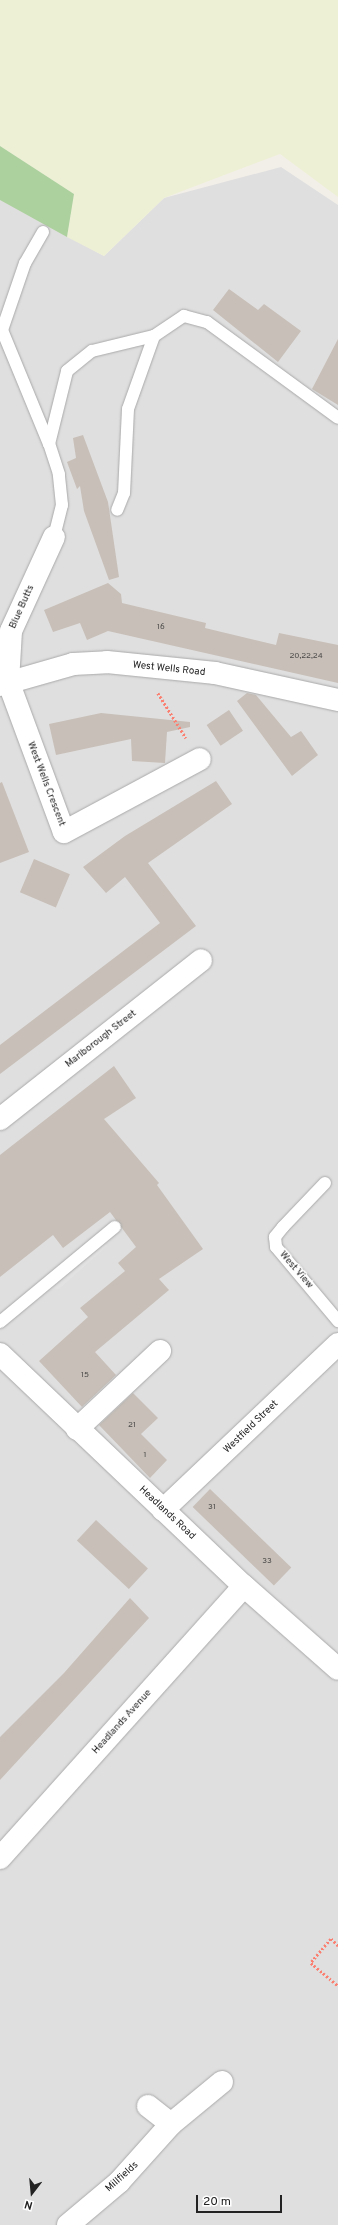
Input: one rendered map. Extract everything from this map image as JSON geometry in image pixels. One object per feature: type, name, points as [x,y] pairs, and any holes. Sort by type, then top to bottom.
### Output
[{"type":"street","name":"Blue Butts","points":[[4,683],[11,631],[54,537]]},
{"type":"street","name":"West Wells Road","points":[[4,683],[73,664],[107,662],[215,673],[338,700]]},
{"type":"street","name":"West Wells Crescent","points":[[4,683],[64,832],[200,759]]},
{"type":"street","name":"Marlborough Street","points":[[0,1119],[202,960]]},
{"type":"street","name":"Westfield Street","points":[[163,1510],[338,1344]]},
{"type":"street","points":[[77,1429],[160,1351]]},
{"type":"street","name":"Headlands Road","points":[[0,1354],[77,1429],[244,1586],[338,1669]]},
{"type":"street","name":"Headlands Avenue","points":[[0,1858],[244,1586]]},
{"type":"street","name":"Millfields","points":[[68,2225],[119,2182],[172,2124],[222,2082]]},
{"type":"street","points":[[148,2106],[172,2124]]},
{"type":"lane","points":[[43,232],[25,263],[2,330],[49,444],[59,474],[62,505],[54,537]]},
{"type":"lane","points":[[49,444],[67,371],[92,351],[154,336],[184,316],[206,322],[338,418]]},
{"type":"lane","points":[[117,510],[124,493],[128,409],[154,336]]},
{"type":"lane","name":"West View","points":[[325,1183],[283,1226],[276,1237],[276,1247],[338,1321]]},
{"type":"lane","points":[[0,1322],[115,1227]]},
{"type":"path","points":[[140,666],[200,759]]},
{"type":"path","points":[[338,1946],[330,1939],[311,1963],[338,1986]]},
{"type":"shaded area","points":[[281,167],[338,205],[338,2225],[0,2225],[0,199],[104,256],[164,198]]},
{"type":"shaded area","points":[[100,1238],[107,1246],[59,1289],[40,1291]]},
{"type":"green space","points":[[0,0],[338,0],[338,197],[280,154],[164,198],[104,256],[67,237],[74,194],[0,146]]},
{"type":"green space","points":[[0,146],[74,194],[67,237],[0,200]]},
{"type":"building","points":[[229,289],[258,310],[264,304],[301,331],[278,362],[213,310]]},
{"type":"building","points":[[338,339],[338,405],[312,389]]},
{"type":"building","points":[[83,435],[108,502],[119,577],[109,580],[84,511],[80,486],[77,489],[67,462],[76,458],[73,438]]},
{"type":"building","points":[[108,583],[121,594],[122,603],[206,623],[205,628],[276,645],[279,633],[338,645],[338,683],[108,631],[87,640],[80,623],[53,632],[44,610]]},
{"type":"building","points":[[247,693],[256,695],[291,737],[301,731],[318,755],[292,776],[237,701]]},
{"type":"building","points":[[229,710],[243,731],[221,746],[207,725]]},
{"type":"building","points":[[101,713],[190,722],[190,727],[167,732],[165,763],[132,761],[131,739],[56,755],[49,724]]},
{"type":"building","points":[[216,781],[232,804],[148,863],[196,926],[0,1074],[0,1045],[160,923],[125,877],[106,893],[83,867],[125,836]]},
{"type":"building","points":[[2,782],[29,852],[0,863],[0,783]]},
{"type":"building","points":[[34,859],[70,874],[56,907],[20,892]]},
{"type":"building","points":[[114,1066],[136,1098],[104,1119],[159,1183],[157,1185],[203,1249],[159,1279],[169,1290],[95,1352],[116,1375],[82,1407],[39,1361],[88,1317],[80,1308],[125,1271],[118,1263],[136,1247],[110,1212],[63,1248],[53,1235],[0,1277],[0,1155]]},
{"type":"building","points":[[133,1393],[158,1418],[141,1434],[167,1460],[150,1478],[99,1425]]},
{"type":"building","points":[[210,1489],[291,1567],[274,1585],[193,1507]]},
{"type":"building","points":[[96,1520],[148,1568],[129,1589],[77,1540]]},
{"type":"building","points":[[130,1598],[149,1618],[0,1780],[0,1737],[64,1673]]}]
